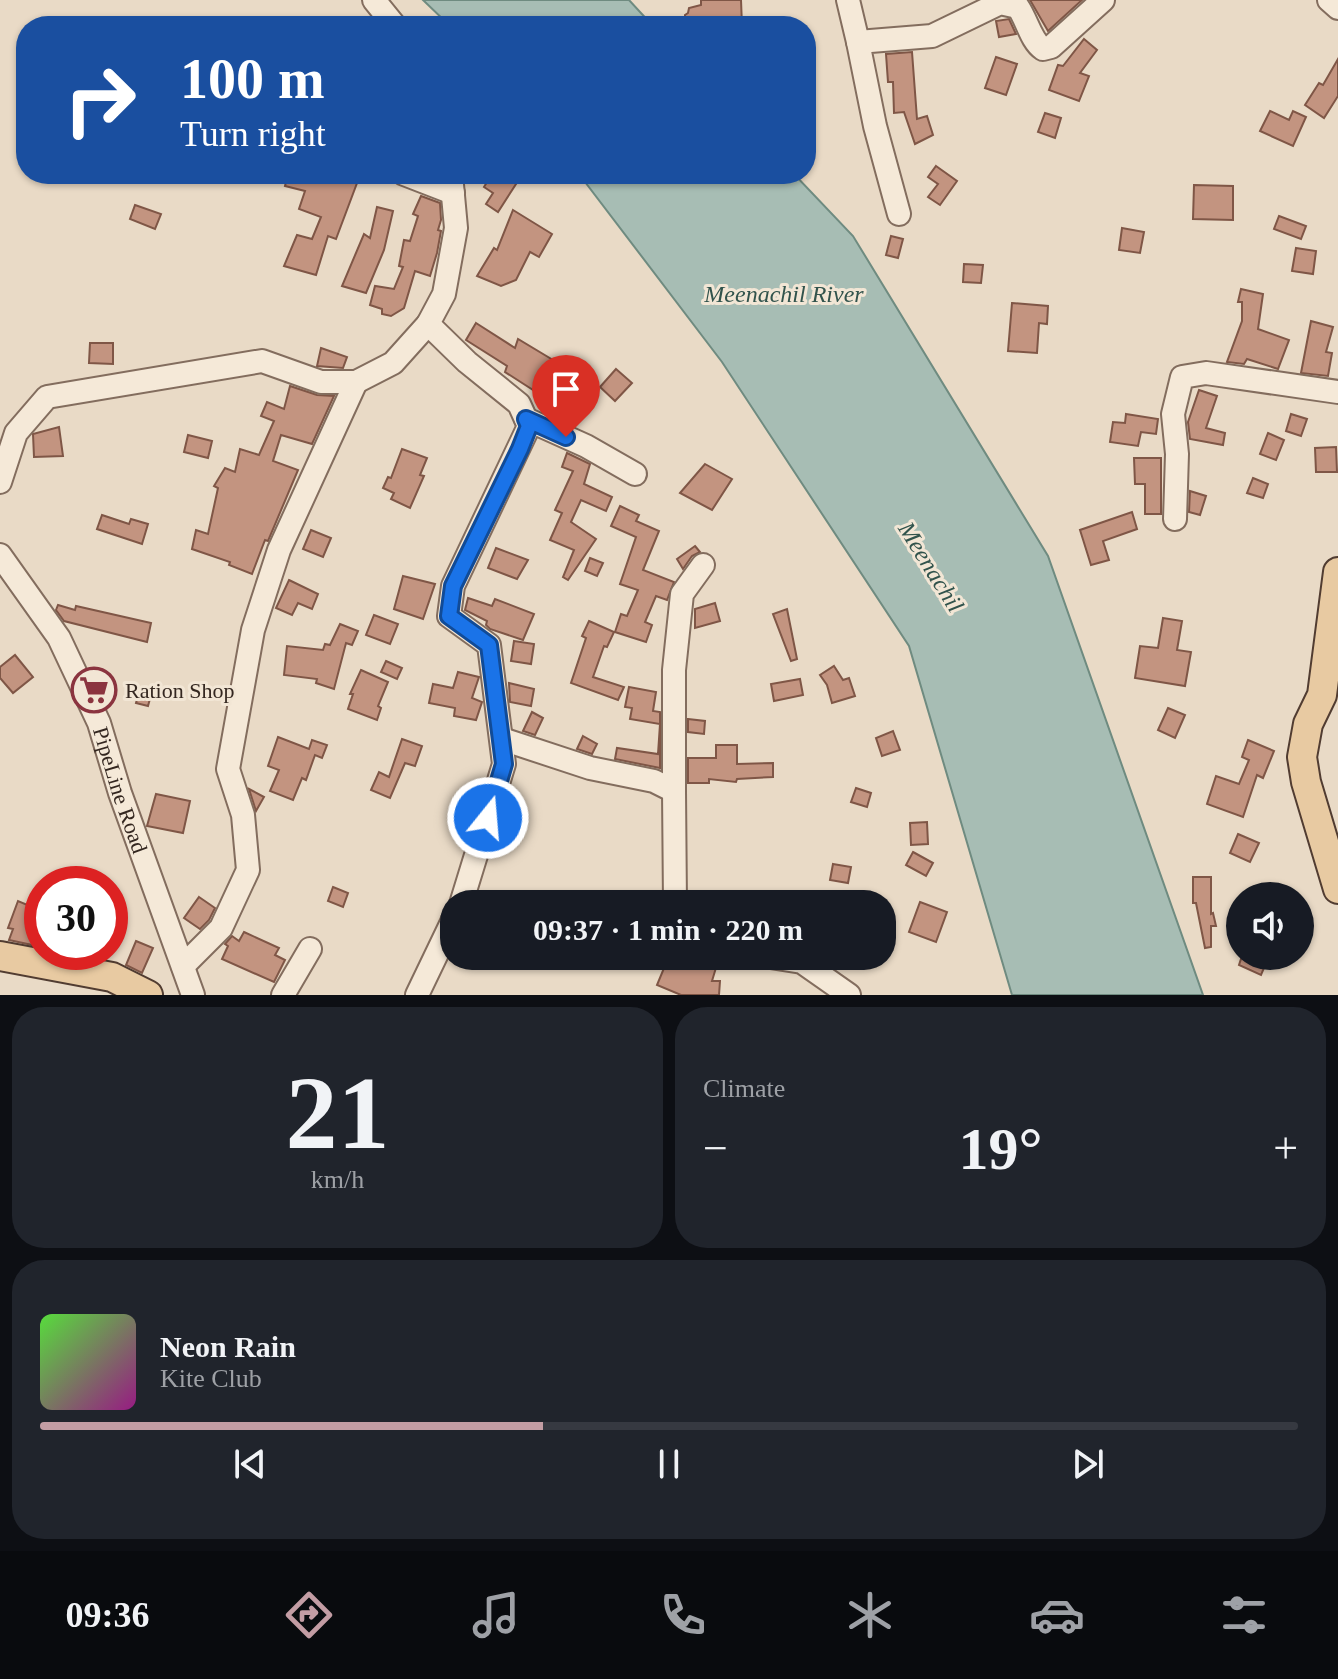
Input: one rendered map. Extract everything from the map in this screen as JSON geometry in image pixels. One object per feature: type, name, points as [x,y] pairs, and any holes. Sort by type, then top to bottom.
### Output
[{"type":"main road","points":[[1337,884],[1306,782],[1302,757],[1308,724],[1330,696],[1338,572]]},
{"type":"main road","points":[[0,956],[112,977],[148,995]]},
{"type":"street","points":[[374,0],[387,16]]},
{"type":"street","points":[[848,0],[875,126],[899,214]]},
{"type":"street","points":[[1329,0],[1338,8]]},
{"type":"street","points":[[858,42],[932,36],[1000,3],[1018,7],[1027,20],[1036,45],[1043,49],[1051,47],[1095,3]]},
{"type":"street","points":[[0,482],[16,433],[47,397],[262,361],[321,382],[356,382],[393,363],[428,324],[444,294],[456,228],[452,184]]},
{"type":"street","points":[[428,324],[467,362],[519,404],[529,426],[453,586],[449,616],[489,645],[504,764],[465,890]]},
{"type":"street","points":[[1175,519],[1177,454],[1173,414],[1182,377],[1206,373],[1338,392]]},
{"type":"street","points":[[183,966],[221,928],[248,870],[243,815],[228,769],[253,630],[279,550],[356,382]]},
{"type":"street","points":[[526,419],[586,446],[635,474]]},
{"type":"street","name":"PipeLine Road","points":[[0,555],[59,638],[99,723],[120,793],[193,995]]},
{"type":"street","points":[[675,890],[674,670],[682,594],[703,565]]},
{"type":"street","points":[[502,739],[590,768],[654,781],[674,791]]},
{"type":"street","points":[[417,995],[440,947]]},
{"type":"street","points":[[283,995],[310,949]]},
{"type":"street","points":[[813,970],[849,995]]},
{"type":"water","points":[[423,0],[629,0],[644,16],[440,16]]},
{"type":"water","name":"Meenachil River","points":[[587,184],[804,184],[853,236],[1048,556],[1203,995],[1012,995],[909,646],[722,362]]},
{"type":"building","points":[[701,0],[741,0],[742,16],[685,16],[689,8],[701,5]]},
{"type":"building","points":[[1030,0],[1082,0],[1048,31]]},
{"type":"building","points":[[1009,19],[1016,34],[999,37],[996,21]]},
{"type":"building","points":[[1084,39],[1097,50],[1080,73],[1089,76],[1079,101],[1049,90],[1058,65],[1063,66]]},
{"type":"building","points":[[912,52],[917,119],[927,116],[933,135],[915,144],[904,112],[894,113],[893,82],[888,82],[886,54]]},
{"type":"building","points":[[996,57],[1017,64],[1006,95],[985,88]]},
{"type":"building","points":[[1338,59],[1338,96],[1324,118],[1305,105],[1319,83],[1323,85]]},
{"type":"building","points":[[1270,111],[1289,120],[1293,111],[1306,117],[1293,146],[1260,131]]},
{"type":"building","points":[[1045,113],[1061,118],[1055,138],[1038,132]]},
{"type":"building","points":[[936,166],[957,181],[940,205],[928,197],[938,184],[928,177]]},
{"type":"building","points":[[357,184],[336,239],[328,236],[316,275],[284,266],[297,235],[312,239],[321,217],[299,209],[305,191],[285,186]]},
{"type":"building","points":[[486,184],[516,184],[498,212],[486,204],[493,193],[484,187]]},
{"type":"building","points":[[1194,185],[1233,186],[1233,220],[1193,219]]},
{"type":"building","points":[[421,196],[440,203],[438,230],[441,231],[430,276],[415,271],[404,308],[391,316],[382,314],[382,309],[370,305],[375,286],[394,289],[403,267],[399,266],[404,240],[410,241],[418,216],[413,214]]},
{"type":"building","points":[[135,205],[161,214],[155,229],[130,219]]},
{"type":"building","points":[[377,207],[393,211],[384,250],[366,293],[342,286],[364,234],[370,238]]},
{"type":"building","points":[[513,210],[552,234],[539,257],[530,252],[516,280],[501,286],[477,276],[494,248],[497,250]]},
{"type":"building","points":[[1279,216],[1306,226],[1301,239],[1274,229]]},
{"type":"building","points":[[1122,228],[1144,232],[1140,253],[1119,250]]},
{"type":"building","points":[[891,236],[903,239],[898,258],[886,255]]},
{"type":"building","points":[[1296,248],[1316,251],[1313,274],[1292,271]]},
{"type":"building","points":[[964,264],[983,265],[981,283],[963,282]]},
{"type":"building","points":[[1241,289],[1263,294],[1258,329],[1289,340],[1278,369],[1247,359],[1244,364],[1227,362],[1242,321],[1242,302],[1238,302]]},
{"type":"building","points":[[1012,303],[1048,306],[1047,324],[1039,323],[1037,353],[1008,351]]},
{"type":"building","points":[[1311,321],[1333,327],[1326,352],[1332,353],[1328,376],[1301,373]]},
{"type":"building","points":[[476,323],[515,348],[518,339],[558,363],[554,369],[587,394],[576,419],[547,405],[550,401],[505,372],[507,366],[466,340]]},
{"type":"building","points":[[90,343],[113,343],[113,364],[89,363]]},
{"type":"building","points":[[321,348],[347,357],[343,368],[317,366]]},
{"type":"building","points":[[616,369],[632,383],[615,401],[600,387]]},
{"type":"building","points":[[290,386],[317,395],[334,396],[312,444],[281,435],[273,461],[298,470],[252,574],[229,565],[230,562],[192,549],[196,530],[208,534],[218,488],[214,486],[225,468],[235,472],[240,449],[259,455],[274,421],[261,416],[267,402],[284,409]]},
{"type":"building","points":[[1199,390],[1217,396],[1206,428],[1225,433],[1223,445],[1190,439],[1188,422]]},
{"type":"building","points":[[1126,414],[1158,419],[1156,434],[1141,432],[1138,446],[1110,442],[1113,422],[1125,423]]},
{"type":"building","points":[[1291,414],[1307,419],[1301,436],[1286,431]]},
{"type":"building","points":[[59,427],[63,456],[34,457],[33,434]]},
{"type":"building","points":[[1268,433],[1284,440],[1276,460],[1260,454]]},
{"type":"building","points":[[188,435],[212,441],[208,458],[184,452]]},
{"type":"building","points":[[1336,447],[1337,472],[1316,472],[1315,448]]},
{"type":"building","points":[[402,449],[427,458],[420,475],[424,476],[410,508],[391,499],[394,493],[383,488],[388,477],[391,478]]},
{"type":"building","points":[[567,453],[590,464],[584,484],[612,497],[606,511],[581,500],[571,522],[596,539],[568,580],[563,577],[574,550],[550,540],[562,513],[555,510],[573,471],[562,467]]},
{"type":"building","points":[[1134,458],[1161,458],[1161,514],[1145,514],[1145,484],[1135,484]]},
{"type":"building","points":[[705,464],[732,479],[712,510],[680,493]]},
{"type":"building","points":[[1253,478],[1268,484],[1263,498],[1247,493]]},
{"type":"building","points":[[1190,491],[1206,496],[1200,515],[1189,512]]},
{"type":"building","points":[[620,506],[639,515],[636,521],[659,531],[643,570],[674,582],[667,600],[656,596],[645,622],[652,625],[646,642],[615,632],[621,614],[627,616],[638,590],[620,584],[636,537],[611,526]]},
{"type":"building","points":[[1132,512],[1137,529],[1103,541],[1109,560],[1091,565],[1080,530]]},
{"type":"building","points":[[102,515],[129,524],[131,519],[148,524],[142,544],[97,529]]},
{"type":"building","points":[[311,530],[331,538],[323,557],[303,549]]},
{"type":"building","points":[[695,546],[700,552],[692,556],[683,569],[677,559]]},
{"type":"building","points":[[496,548],[528,560],[517,579],[488,568]]},
{"type":"building","points":[[590,558],[603,563],[597,576],[585,571]]},
{"type":"building","points":[[403,576],[435,584],[423,619],[394,609]]},
{"type":"building","points":[[289,580],[318,594],[312,609],[298,603],[292,615],[276,608]]},
{"type":"building","points":[[468,598],[492,606],[495,599],[534,614],[523,640],[490,629],[487,621],[465,610]]},
{"type":"building","points":[[715,603],[720,621],[695,628],[695,609]]},
{"type":"building","points":[[58,605],[75,610],[76,606],[151,623],[147,642],[64,621],[56,610]]},
{"type":"building","points":[[787,609],[797,659],[791,661],[773,614]]},
{"type":"building","points":[[374,615],[398,624],[390,644],[366,635]]},
{"type":"building","points":[[1163,618],[1182,621],[1177,650],[1191,652],[1185,686],[1135,678],[1140,646],[1158,648]]},
{"type":"building","points":[[589,621],[614,632],[607,647],[604,646],[593,677],[624,687],[618,700],[571,683],[586,638],[582,636]]},
{"type":"building","points":[[340,624],[358,631],[352,645],[346,643],[334,689],[316,683],[317,679],[284,675],[287,646],[323,650],[325,644],[330,645]]},
{"type":"building","points":[[514,641],[534,644],[531,664],[511,661]]},
{"type":"building","points":[[15,655],[33,677],[13,693],[0,678],[0,667]]},
{"type":"building","points":[[386,661],[402,668],[397,679],[381,672]]},
{"type":"building","points":[[834,666],[843,680],[849,678],[855,696],[832,703],[827,685],[820,675]]},
{"type":"building","points":[[361,670],[388,682],[378,706],[381,708],[377,720],[348,709],[353,694],[350,694]]},
{"type":"building","points":[[458,672],[479,677],[472,698],[482,702],[476,720],[454,716],[455,708],[429,703],[433,684],[453,688]]},
{"type":"building","points":[[800,679],[803,695],[774,701],[771,684]]},
{"type":"building","points":[[509,683],[534,689],[531,706],[510,702]]},
{"type":"building","points":[[629,687],[656,692],[653,711],[660,712],[660,724],[630,719],[632,708],[625,707]]},
{"type":"building","points":[[139,692],[151,695],[148,706],[136,703]]},
{"type":"building","points":[[1168,708],[1185,715],[1175,738],[1158,730]]},
{"type":"building","points":[[532,712],[543,718],[535,735],[523,731]]},
{"type":"building","points":[[688,719],[705,721],[704,734],[688,732]]},
{"type":"building","points":[[660,724],[660,768],[615,759],[617,748],[658,754]]},
{"type":"building","points":[[893,731],[900,750],[882,756],[876,738]]},
{"type":"building","points":[[583,736],[597,744],[592,754],[577,749]]},
{"type":"building","points":[[278,737],[309,749],[312,740],[327,745],[322,758],[315,755],[306,780],[302,778],[293,800],[270,791],[279,770],[268,766]]},
{"type":"building","points":[[402,739],[422,746],[415,766],[405,763],[390,798],[371,790],[379,772],[389,777]]},
{"type":"building","points":[[1248,740],[1274,751],[1263,778],[1257,775],[1243,817],[1207,804],[1216,776],[1239,784],[1249,760],[1242,757]]},
{"type":"building","points":[[716,745],[737,745],[737,764],[773,763],[773,777],[737,779],[736,782],[709,779],[709,783],[688,783],[688,758],[716,758]]},
{"type":"building","points":[[856,788],[871,793],[867,807],[851,802]]},
{"type":"building","points":[[249,789],[264,797],[256,811]]},
{"type":"building","points":[[156,794],[190,801],[183,833],[147,826]]},
{"type":"building","points":[[927,822],[928,844],[911,845],[910,823]]},
{"type":"building","points":[[1238,834],[1259,843],[1250,862],[1230,853]]},
{"type":"building","points":[[913,852],[933,863],[926,876],[906,865]]},
{"type":"building","points":[[833,864],[851,867],[848,883],[830,880]]},
{"type":"building","points":[[1193,877],[1211,877],[1211,914],[1216,926],[1211,926],[1211,947],[1205,948],[1196,903],[1193,903]]},
{"type":"building","points":[[333,887],[348,893],[343,907],[328,901]]},
{"type":"building","points":[[199,897],[215,908],[200,929],[184,918]]},
{"type":"building","points":[[18,901],[24,904],[24,943],[9,940],[13,929],[8,928]]},
{"type":"building","points":[[920,902],[947,912],[936,942],[909,932]]},
{"type":"building","points":[[244,932],[279,948],[275,955],[285,960],[274,982],[222,959],[228,946],[225,944],[232,936],[239,941]]},
{"type":"building","points":[[136,941],[153,948],[142,973],[128,966]]},
{"type":"building","points":[[663,970],[715,970],[712,981],[720,981],[719,995],[681,995],[657,985]]},
{"type":"place","name":"Ration Shop","points":[[94,690]]},
{"type":"route","points":[[488,818],[504,764],[494,673],[489,645],[449,616],[453,586],[520,449],[529,426],[526,419],[566,437]]},
{"type":"water label","name":"Meenachil","points":[[931,567]]}]
